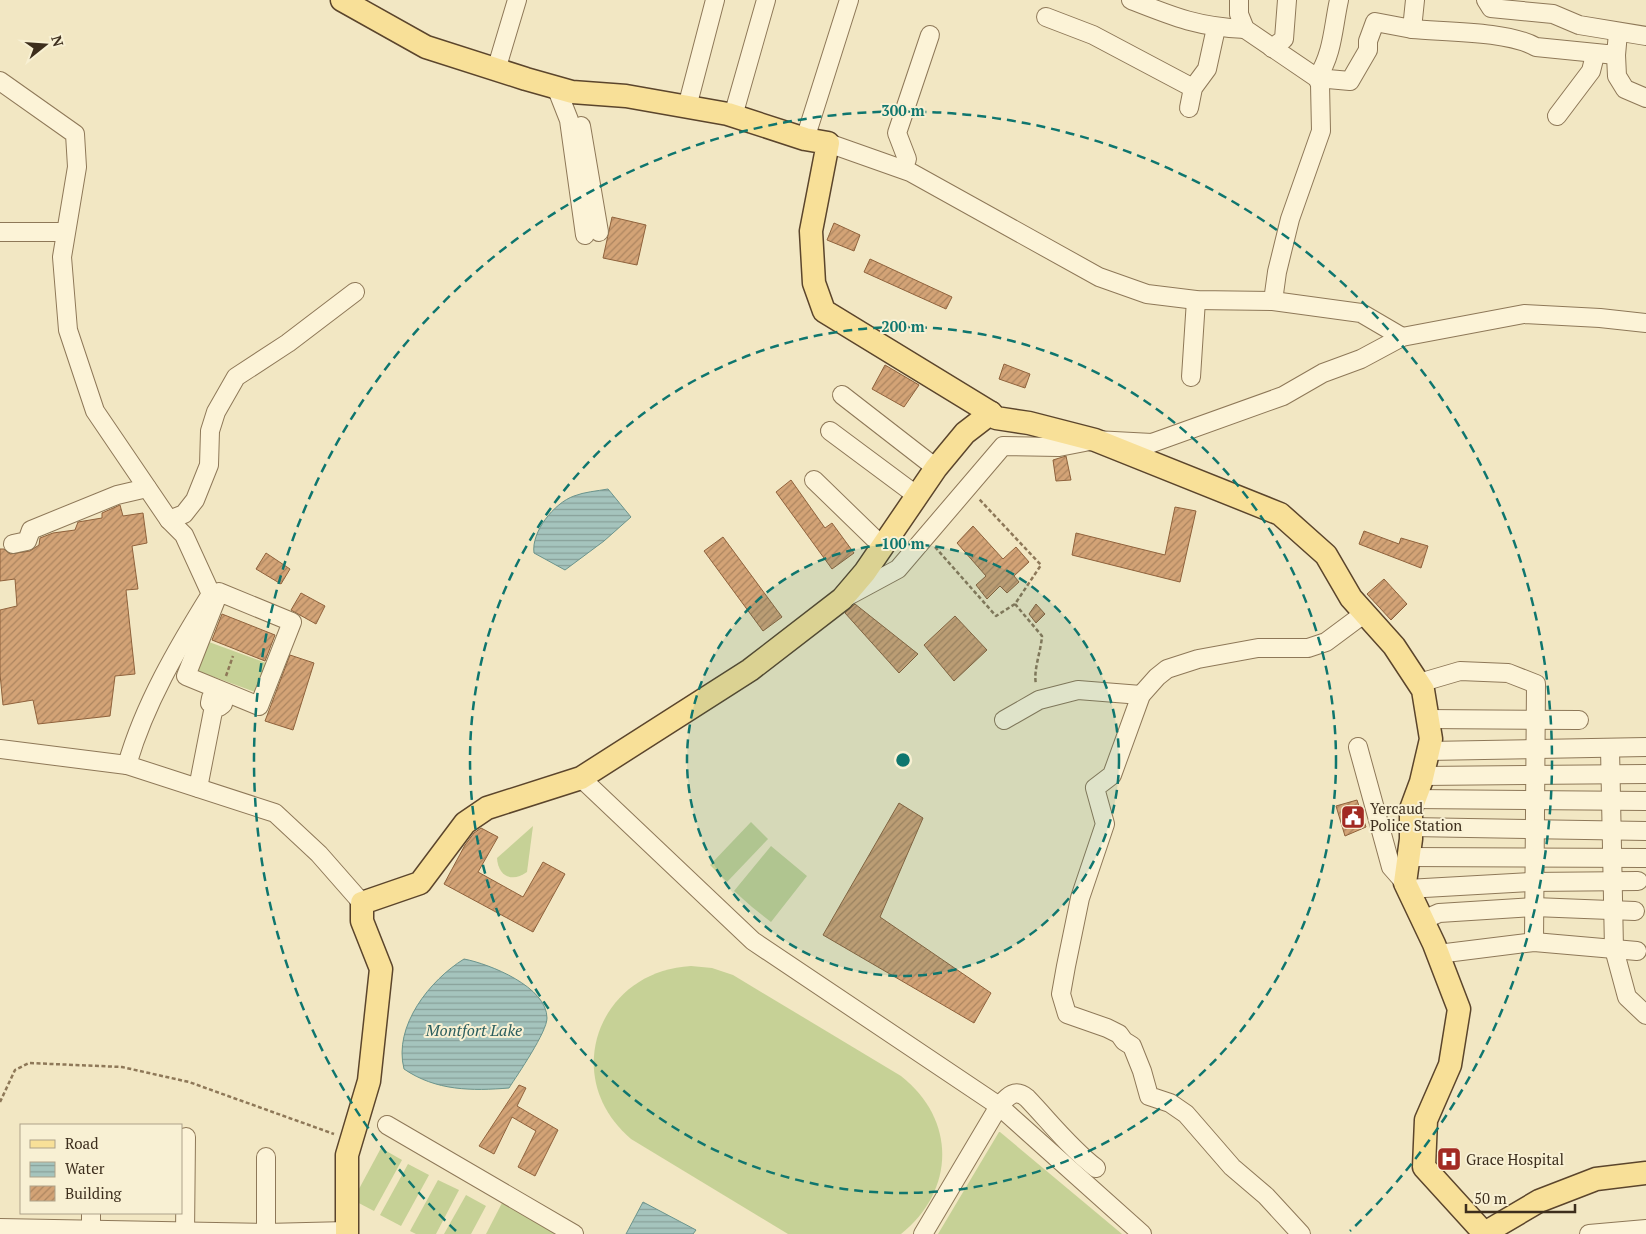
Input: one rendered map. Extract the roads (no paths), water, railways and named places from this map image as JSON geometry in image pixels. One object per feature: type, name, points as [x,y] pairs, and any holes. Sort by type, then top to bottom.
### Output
[{"type":"main road","points":[[342,0],[426,47],[496,70],[564,90],[626,96],[733,116],[805,139],[828,143],[811,231],[814,283],[824,311],[992,413],[996,418],[1029,422],[1096,440],[1280,514],[1326,555],[1351,598],[1394,646],[1423,690],[1428,719],[1431,739],[1422,776],[1411,809],[1406,886],[1438,954],[1459,1009],[1450,1065],[1426,1120],[1424,1168],[1485,1234],[1540,1201],[1596,1179],[1646,1173]]},
{"type":"main road","points":[[347,1233],[347,1155],[350,1139],[369,1081],[381,969],[362,921],[362,903],[420,883],[465,823],[488,808],[580,778],[750,670],[842,600],[865,572],[936,468],[965,433],[992,413]]},
{"type":"street","points":[[496,70],[517,0]]},
{"type":"street","points":[[688,107],[715,0]]},
{"type":"street","points":[[733,116],[766,0]]},
{"type":"street","points":[[805,139],[849,0]]},
{"type":"street","points":[[1131,0],[1185,22],[1216,28],[1245,29]]},
{"type":"street","points":[[1239,0],[1239,14],[1245,29],[1317,78],[1320,84],[1321,131],[1290,219],[1277,272],[1273,301]]},
{"type":"street","points":[[1272,48],[1284,38],[1287,0]]},
{"type":"street","points":[[1317,78],[1325,66],[1331,50],[1339,0]]},
{"type":"street","points":[[1412,29],[1415,0]]},
{"type":"street","points":[[1486,0],[1492,8],[1553,14],[1579,25],[1618,33],[1646,36]]},
{"type":"street","points":[[1046,17],[1093,35],[1194,88]]},
{"type":"street","points":[[1317,78],[1350,80],[1368,50],[1368,41],[1375,22],[1412,29],[1525,41],[1536,47],[1616,55]]},
{"type":"street","points":[[1579,25],[1582,52]]},
{"type":"street","points":[[1189,108],[1194,88],[1207,69],[1216,28]]},
{"type":"street","points":[[1618,33],[1616,55],[1618,76],[1625,90],[1646,98]]},
{"type":"street","points":[[903,169],[907,159],[897,133],[930,35]]},
{"type":"street","points":[[1557,116],[1591,71],[1594,59],[1582,52]]},
{"type":"street","points":[[0,81],[75,134],[78,167],[62,257],[68,330],[95,411],[169,520],[184,535],[211,594],[189,628],[136,734],[127,765]]},
{"type":"street","points":[[564,90],[580,116],[592,234]]},
{"type":"street","points":[[828,143],[903,169],[1025,234],[1100,277],[1147,294],[1196,300],[1273,301],[1361,313],[1402,336]]},
{"type":"street","points":[[0,232],[65,232]]},
{"type":"street","points":[[169,520],[184,514],[196,500],[209,466],[210,432],[216,412],[236,377],[288,342],[355,292]]},
{"type":"street","points":[[1191,377],[1196,300]]},
{"type":"street","points":[[842,600],[898,570],[1003,446],[1059,447],[1096,440],[1152,443],[1283,396],[1323,373],[1361,359],[1402,336],[1524,314],[1600,318],[1646,323]]},
{"type":"street","points":[[842,395],[936,468]]},
{"type":"street","points":[[830,431],[916,495]]},
{"type":"street","points":[[814,480],[882,546]]},
{"type":"street","points":[[13,544],[27,541],[31,530],[117,495],[147,488]]},
{"type":"street","points":[[219,592],[292,622],[259,706],[219,697],[186,676],[219,592]]},
{"type":"street","points":[[1301,1234],[1266,1196],[1232,1167],[1186,1114],[1170,1103],[1149,1096],[1132,1046],[1124,1042],[1119,1034],[1107,1028],[1067,1014],[1061,994],[1080,898],[1105,824],[1095,788],[1112,774],[1141,695],[1167,669],[1198,659],[1258,648],[1308,648],[1326,642],[1365,613]]},
{"type":"street","points":[[1418,683],[1460,671],[1508,673],[1536,684],[1534,942]]},
{"type":"street","points":[[1004,720],[1039,700],[1078,690],[1141,695]]},
{"type":"street","points":[[198,788],[219,697]]},
{"type":"street","points":[[1428,719],[1579,720]]},
{"type":"street","points":[[1358,747],[1391,867],[1406,886],[1638,881]]},
{"type":"street","points":[[1428,751],[1646,747]]},
{"type":"street","points":[[1610,748],[1614,949],[1627,997],[1646,1015]]},
{"type":"street","points":[[0,749],[127,765],[275,813],[319,854],[362,903]]},
{"type":"street","points":[[1422,776],[1646,774]]},
{"type":"street","points":[[580,778],[753,941],[1000,1106],[1142,1234]]},
{"type":"street","points":[[1415,799],[1646,801]]},
{"type":"street","points":[[1411,827],[1646,831]]},
{"type":"street","points":[[1408,857],[1645,858]]},
{"type":"street","points":[[1423,920],[1439,913],[1534,907],[1635,911]]},
{"type":"street","points":[[1438,954],[1534,942],[1637,951]]},
{"type":"street","points":[[923,1234],[1000,1106],[1009,1095],[1022,1094],[1068,1142],[1074,1151],[1096,1168]]},
{"type":"street","points":[[387,1125],[574,1234]]},
{"type":"street","points":[[185,1233],[186,1137]]},
{"type":"street","points":[[266,1158],[266,1234]]},
{"type":"street","points":[[9,1230],[91,1226],[185,1233],[347,1233]]},
{"type":"street","points":[[1589,1234],[1646,1229]]},
{"type":"water","points":[[608,489],[631,517],[604,541],[565,570],[534,553],[536,536],[540,528],[545,519],[559,505],[578,495]]},
{"type":"water","name":"Montfort Lake","points":[[464,959],[488,966],[515,979],[538,996],[544,1007],[547,1018],[546,1024],[531,1053],[509,1088],[455,1088],[429,1082],[404,1069],[402,1053],[404,1037],[409,1021],[417,1006],[439,979]]},
{"type":"water","points":[[643,1202],[696,1230],[693,1234],[626,1234]]},
{"type":"place","name":"Yercaud Police Station","points":[[1353,817]]},
{"type":"place","name":"Grace Hospital","points":[[1449,1159]]}]
